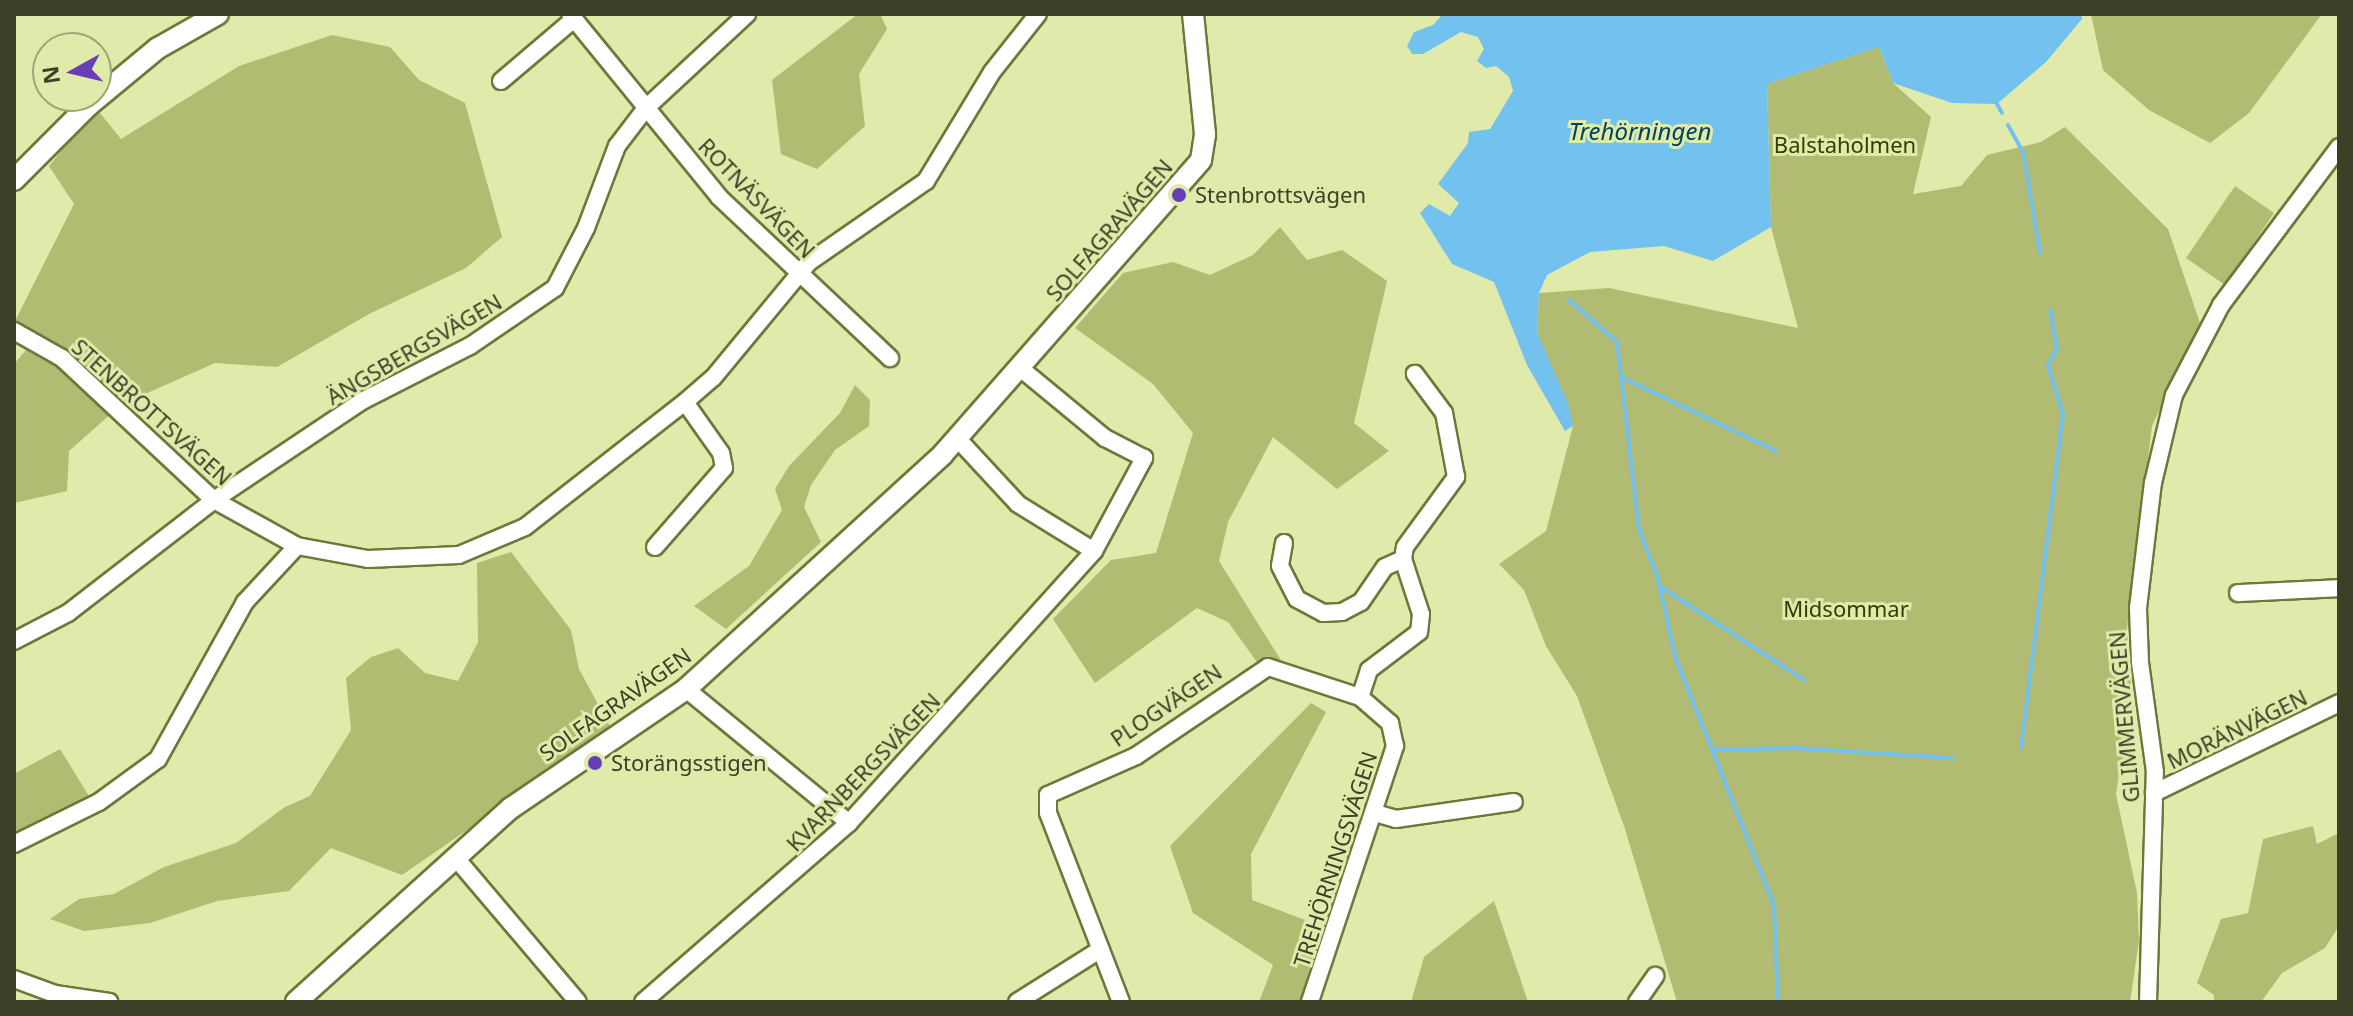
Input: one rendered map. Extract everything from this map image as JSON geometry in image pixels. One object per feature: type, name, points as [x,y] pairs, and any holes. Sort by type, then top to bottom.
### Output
[{"type":"street","points":[[14,180],[89,105],[158,48],[218,14]]},
{"type":"street","name":"ÄNGSBERGSVÄGEN","points":[[14,641],[68,613],[214,500],[362,401],[470,346],[555,288],[586,228],[606,165],[646,108],[747,14]]},
{"type":"street","name":"STENBROTTSVÄGEN","points":[[14,331],[62,358],[214,500],[297,546],[368,559],[414,560],[459,555],[492,544],[525,527],[685,402],[713,378],[799,272],[926,181],[992,72],[1038,14]]},
{"type":"street","name":"SOLFAGRAVÄGEN","points":[[296,1002],[455,857],[572,762],[686,689],[956,437],[1020,368],[1201,160],[1205,134],[1193,14]]},
{"type":"street","name":"ROTNÄSVÄGEN","points":[[501,81],[572,17],[719,197],[890,358]]},
{"type":"street","name":"GLIMMERVÄGEN","points":[[2148,1002],[2154,793],[2138,608],[2153,483],[2174,395],[2221,305],[2336,159]]},
{"type":"street","points":[[956,437],[1018,504],[1094,551],[1144,458],[1105,438],[1020,368]]},
{"type":"street","points":[[1360,697],[1369,670],[1419,632],[1421,614],[1403,559],[1405,547],[1456,477],[1444,413],[1415,374]]},
{"type":"street","points":[[655,547],[724,468],[721,453],[685,402]]},
{"type":"street","points":[[1284,543],[1280,566],[1297,599],[1323,613],[1342,612],[1361,602],[1385,567],[1403,559]]},
{"type":"street","points":[[14,844],[99,802],[158,759],[245,602],[297,546]]},
{"type":"street","name":"KVARNBERGSVÄGEN","points":[[643,1002],[849,823],[1094,551]]},
{"type":"street","points":[[2238,593],[2339,588]]},
{"type":"street","name":"TREHÖRNINGSVÄGEN","points":[[1268,667],[1360,697],[1390,723],[1395,746],[1310,1002]]},
{"type":"street","name":"PLOGVÄGEN","points":[[1101,949],[1046,800],[1055,789],[1136,756],[1268,667]]},
{"type":"street","points":[[686,689],[849,823]]},
{"type":"street","name":"MORÄNVÄGEN","points":[[2154,793],[2339,703]]},
{"type":"street","points":[[1375,813],[1396,819],[1514,802]]},
{"type":"street","points":[[455,857],[578,1002]]},
{"type":"street","points":[[1017,1002],[1101,949],[1121,1002]]},
{"type":"street","points":[[1637,1002],[1655,976]]},
{"type":"street","points":[[14,979],[55,994],[109,1002]]},
{"type":"green space","points":[[858,14],[880,14],[887,29],[859,74],[865,126],[817,169],[781,154],[772,80]]},
{"type":"green space","points":[[2091,14],[2322,14],[2249,113],[2210,143],[2149,110],[2103,70]]},
{"type":"green space","points":[[332,35],[390,47],[419,80],[465,103],[502,237],[466,268],[369,314],[277,367],[215,363],[127,402],[68,352],[14,323],[74,204],[49,166],[93,112],[99,112],[121,139],[239,66]]},
{"type":"green space","name":"Midsommar","points":[[1879,47],[1893,83],[1931,117],[1913,194],[1961,186],[1987,155],[2041,142],[2065,127],[2168,229],[2200,323],[2152,426],[2127,628],[2136,757],[2120,768],[2116,794],[2137,893],[2139,940],[2130,1002],[1677,1002],[1625,829],[1577,696],[1546,646],[1524,590],[1499,564],[1546,531],[1573,426],[1537,332],[1539,293],[1609,288],[1798,328],[1771,227],[1767,84]]},
{"type":"green space","points":[[2235,186],[2274,213],[2225,285],[2186,258]]},
{"type":"green space","points":[[1280,227],[1307,260],[1342,250],[1387,281],[1354,423],[1389,451],[1337,489],[1273,437],[1228,522],[1219,561],[1282,662],[1257,662],[1228,622],[1197,608],[1095,683],[1053,619],[1111,560],[1156,553],[1193,433],[1153,384],[1075,328],[1123,273],[1173,262],[1210,275],[1253,255]]},
{"type":"green space","points":[[26,350],[56,366],[112,413],[69,451],[67,491],[14,503],[14,364]]},
{"type":"green space","points":[[855,385],[870,400],[869,426],[835,450],[811,485],[804,507],[821,542],[726,629],[694,606],[749,566],[782,510],[775,489],[789,466],[840,413]]},
{"type":"green space","points":[[511,552],[571,630],[579,669],[612,730],[402,875],[331,848],[289,891],[217,901],[150,923],[84,931],[50,919],[79,899],[114,894],[164,867],[236,843],[285,807],[310,796],[351,730],[346,678],[371,657],[398,648],[425,673],[458,681],[478,642],[477,563]]},
{"type":"green space","points":[[1311,703],[1326,712],[1251,854],[1252,900],[1321,926],[1300,1002],[1259,1002],[1273,965],[1193,913],[1170,846]]},
{"type":"green space","points":[[60,749],[92,801],[14,838],[14,774]]},
{"type":"green space","points":[[2313,826],[2317,844],[2339,833],[2339,926],[2325,948],[2282,973],[2261,1002],[2214,1002],[2214,995],[2197,983],[2221,919],[2248,913],[2263,839]]},
{"type":"green space","points":[[1494,901],[1528,1002],[1411,1002],[1424,957]]},
{"type":"water","name":"Trehörningen","points":[[1443,14],[2081,14],[2082,19],[2046,62],[1997,104],[1952,103],[1893,83],[1879,47],[1767,84],[1771,227],[1713,261],[1664,246],[1590,252],[1547,275],[1539,293],[1537,332],[1569,406],[1573,426],[1565,431],[1527,365],[1494,282],[1452,264],[1420,213],[1429,204],[1450,216],[1459,203],[1438,184],[1468,143],[1469,132],[1490,129],[1513,91],[1509,77],[1496,66],[1486,68],[1477,61],[1484,49],[1478,37],[1461,32],[1423,54],[1412,54],[1407,46],[1414,32],[1433,25]]},
{"type":"waterway","points":[[1997,104],[2002,113]]},
{"type":"waterway","points":[[2008,125],[2023,152],[2040,253]]},
{"type":"waterway","points":[[1568,299],[1617,342],[1639,530],[1657,575],[1676,659],[1774,905],[1778,1002]]},
{"type":"waterway","points":[[2021,747],[2063,415],[2048,365],[2057,349],[2050,310]]},
{"type":"waterway","points":[[1621,377],[1776,451]]},
{"type":"waterway","points":[[1661,587],[1804,680]]},
{"type":"waterway","points":[[1713,750],[1794,748],[1953,758]]},
{"type":"place","name":"Stenbrottsvägen","points":[[1179,195]]},
{"type":"place","name":"Storängsstigen","points":[[595,763]]},
{"type":"park label","name":"Balstaholmen","points":[[1845,145]]}]
